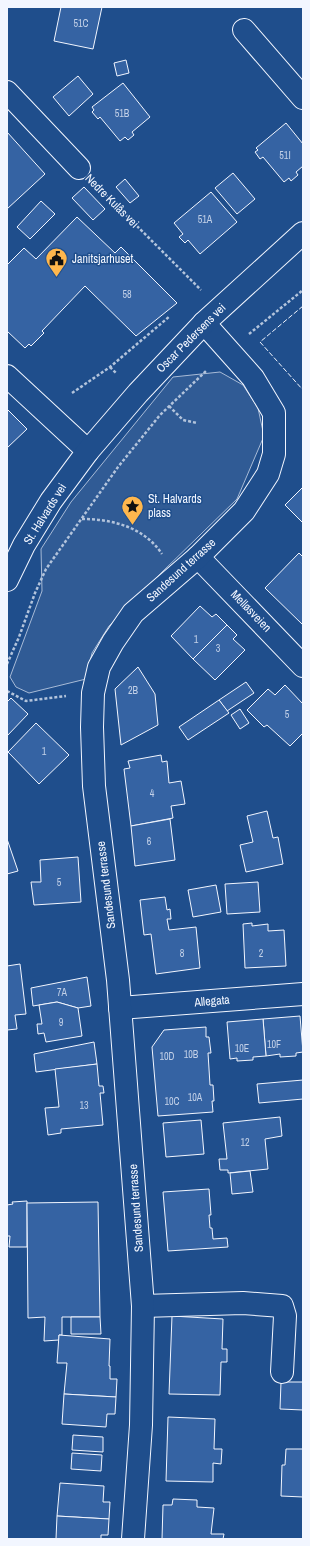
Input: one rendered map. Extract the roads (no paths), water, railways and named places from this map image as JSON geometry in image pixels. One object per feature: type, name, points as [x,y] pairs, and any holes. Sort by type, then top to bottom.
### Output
[{"type":"street","points":[[244,30],[303,98]]},
{"type":"street","name":"Nedre Kulås vei","points":[[7,92],[79,168]]},
{"type":"street","name":"Oscar Pedersens vei","points":[[88,451],[138,393],[212,316],[303,234]]},
{"type":"street","name":"Sandesund terrasse","points":[[133,1539],[141,1425],[143,1306],[120,1008],[94,786],[92,727],[93,693],[99,667],[113,642],[134,613],[198,557],[244,511],[268,474],[274,454],[274,413],[212,316]]},
{"type":"street","points":[[7,376],[88,451]]},
{"type":"street","name":"St. Halvards vei","points":[[7,580],[24,545],[51,501],[88,451]]},
{"type":"street","name":"Melløsveien","points":[[198,557],[303,666]]},
{"type":"street","name":"Allegata","points":[[120,1008],[303,994]]},
{"type":"street","points":[[143,1306],[243,1303],[282,1306],[285,1316],[282,1372]]},
{"type":"place","name":"Janitsjarhuset","points":[[56,278]]},
{"type":"place","name":"St. Halvards plass","points":[[133,526]]}]
